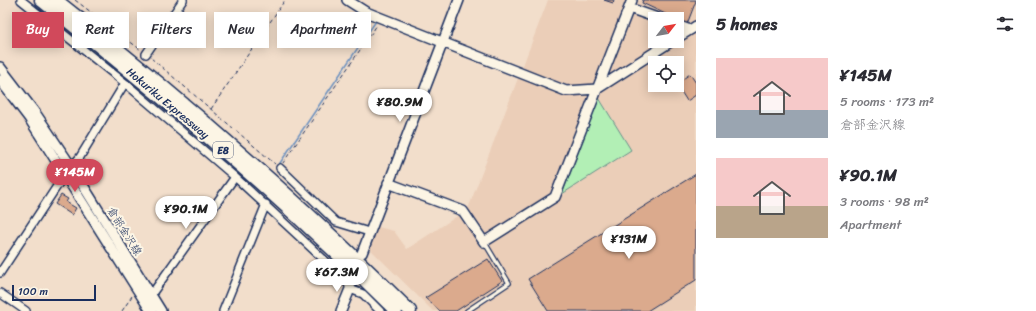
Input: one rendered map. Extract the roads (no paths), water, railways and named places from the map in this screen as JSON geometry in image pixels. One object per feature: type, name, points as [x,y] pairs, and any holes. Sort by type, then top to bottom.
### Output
[{"type":"highway","name":"Hokuriku Expressway","points":[[41,0],[163,98],[232,158],[303,221],[396,311]]},
{"type":"highway","name":"Hokuriku Expressway","points":[[56,0],[243,154],[315,220],[410,311]]},
{"type":"street","points":[[21,0],[125,83],[235,177],[266,204],[347,281],[350,289],[363,294],[380,311]]},
{"type":"street","points":[[146,54],[183,0]]},
{"type":"street","points":[[347,0],[366,12],[566,91],[597,89],[661,48]]},
{"type":"street","points":[[362,253],[459,0]]},
{"type":"street","points":[[388,183],[462,211],[484,242],[554,197],[631,4],[648,13]]},
{"type":"street","points":[[684,34],[693,28]]},
{"type":"street","name":"倉部金沢線","points":[[0,67],[32,108],[71,166],[161,311]]},
{"type":"street","name":"倉部金沢線","points":[[0,80],[29,118],[151,311]]},
{"type":"street","points":[[0,273],[65,174],[80,157],[125,83]]},
{"type":"street","points":[[280,168],[336,222],[369,232]]},
{"type":"street","points":[[151,295],[235,177]]},
{"type":"street","points":[[223,311],[266,204]]},
{"type":"street","points":[[341,311],[350,289],[351,279]]},
{"type":"street","points":[[0,293],[26,311]]},
{"type":"lane","points":[[467,311],[510,283],[484,242]]},
{"type":"waterway","points":[[280,163],[376,21]]},
{"type":"tunnel","points":[[125,83],[146,54]]}]
